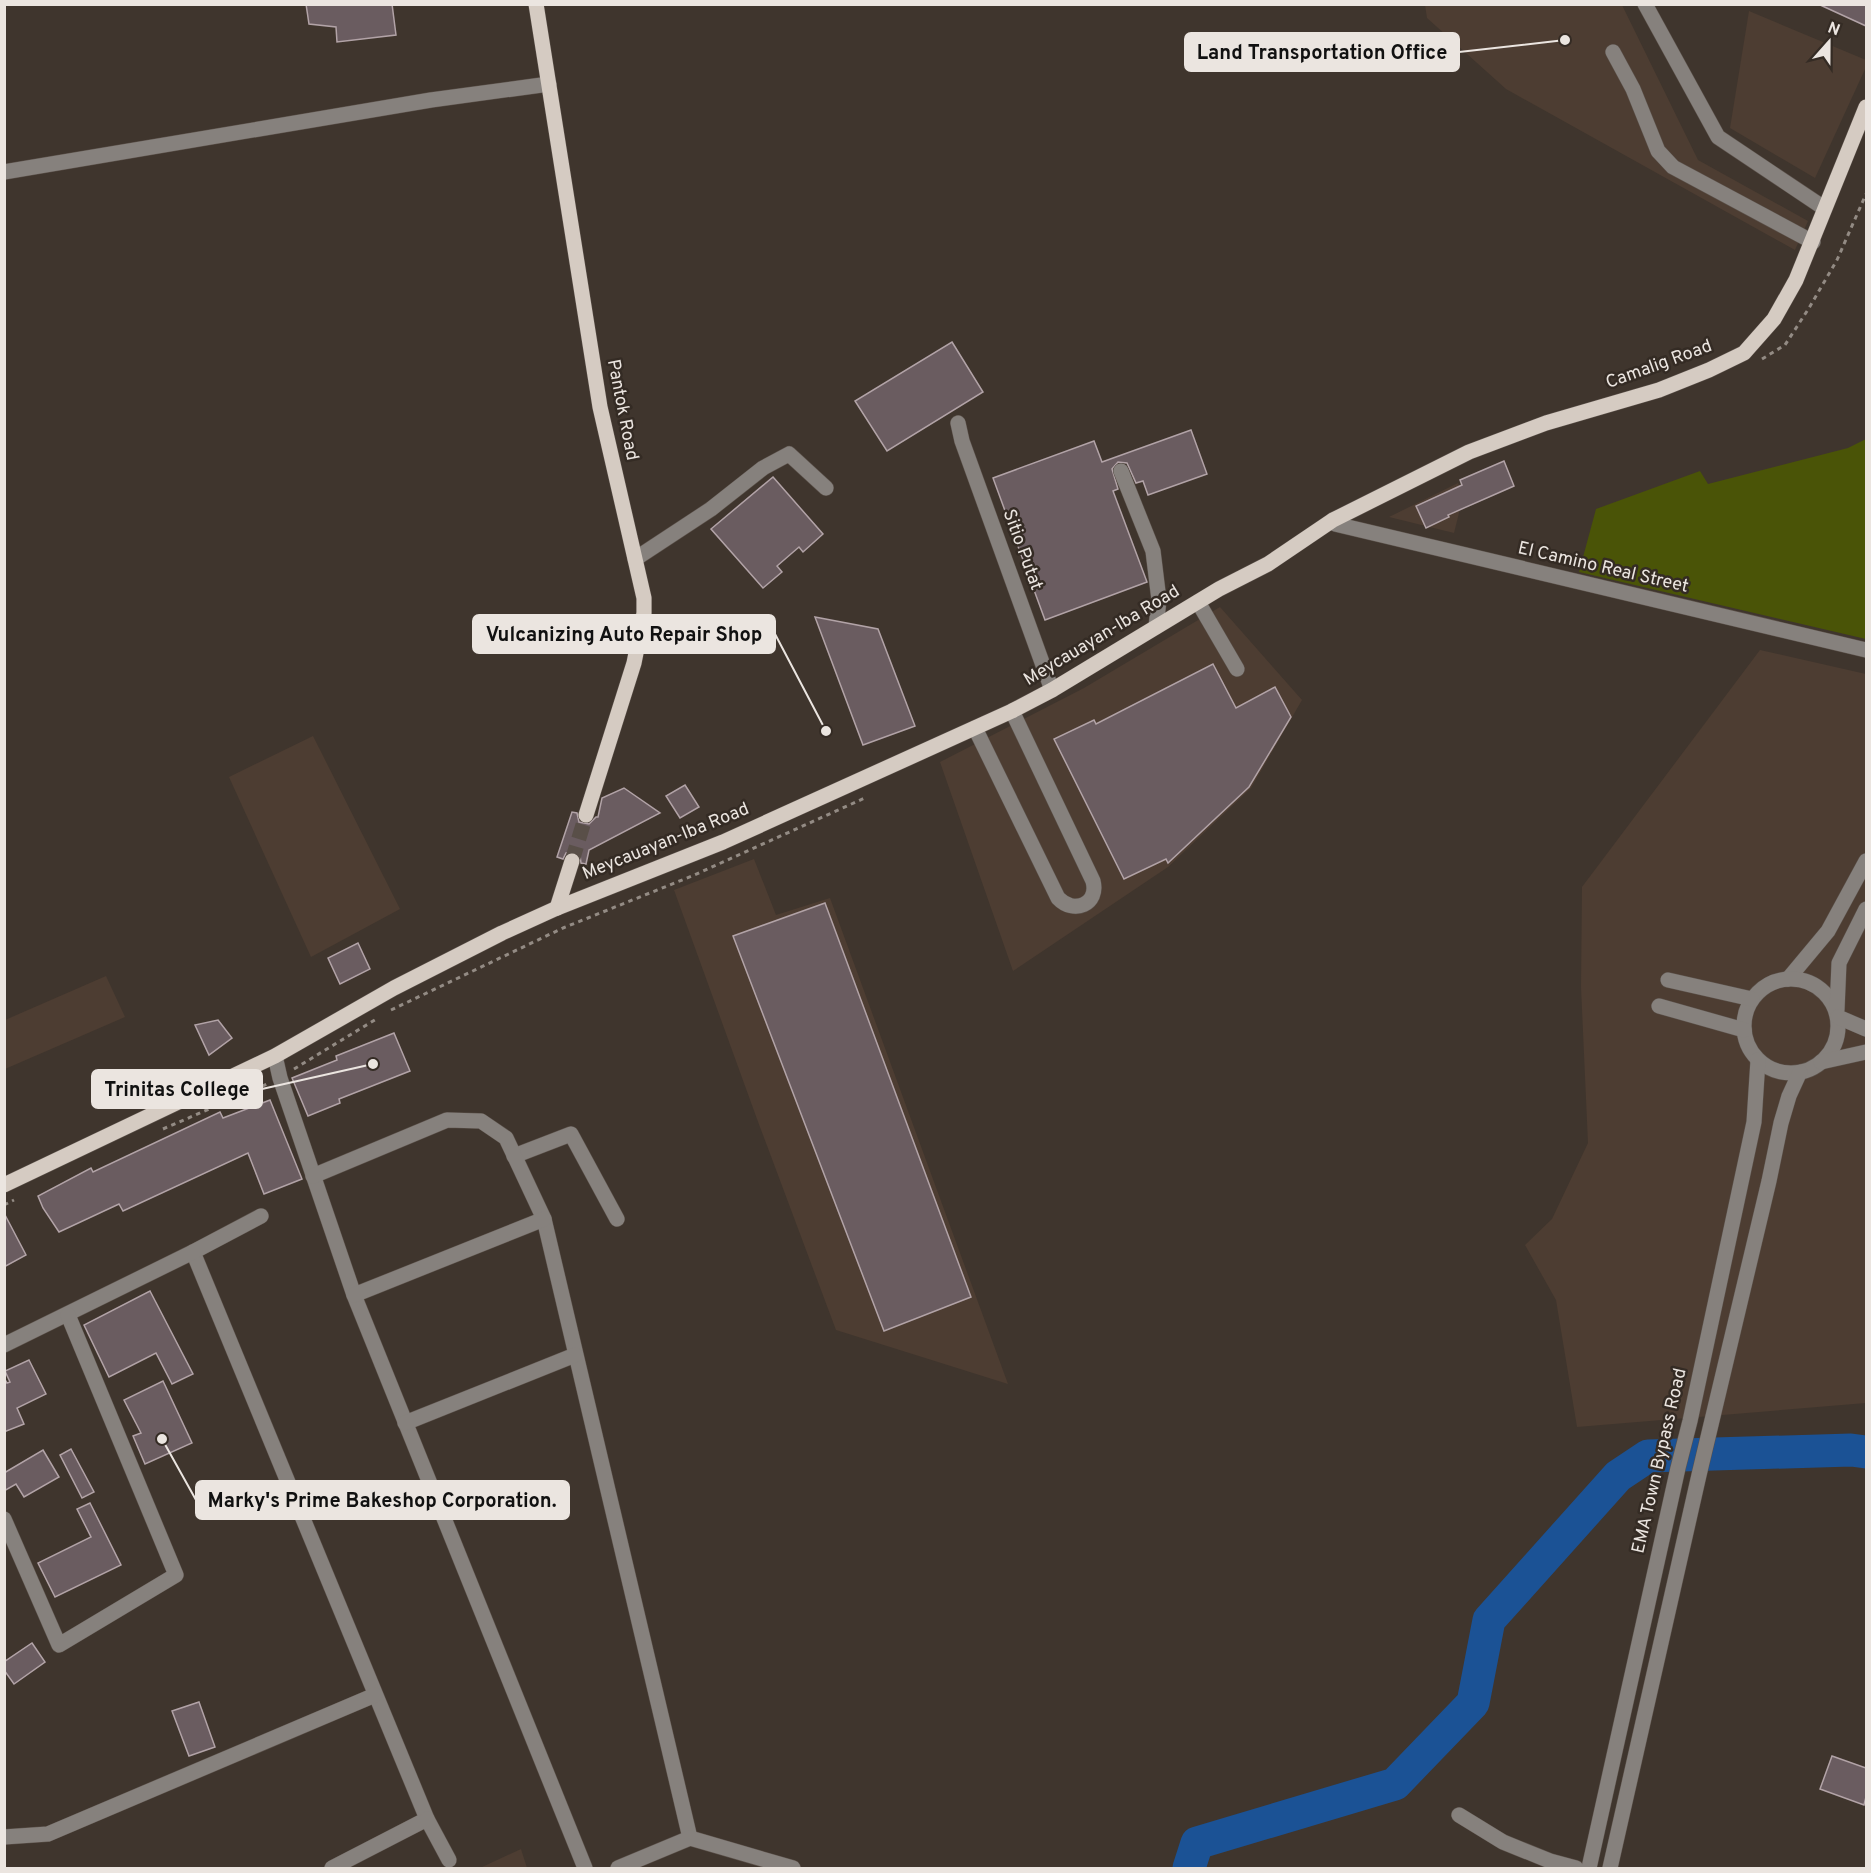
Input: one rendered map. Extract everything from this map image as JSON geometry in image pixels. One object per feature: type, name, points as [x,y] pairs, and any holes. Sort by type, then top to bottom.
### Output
[{"type":"main road","name":"Pantok Road","points":[[537,4],[600,407],[644,598],[645,613],[634,663],[586,815]]},
{"type":"main road","name":"Camalig Road","points":[[1333,520],[1469,452],[1561,418],[1659,390],[1744,353],[1774,319],[1796,280],[1866,107]]},
{"type":"main road","name":"Meycauayan-Iba Road","points":[[4,1185],[274,1056],[394,988],[502,933],[556,908],[723,842],[1012,711],[1052,690],[1198,602],[1268,564],[1333,520]]},
{"type":"main road","points":[[556,908],[572,861]]},
{"type":"street","points":[[1645,4],[1718,137],[1824,208]]},
{"type":"street","points":[[1613,52],[1633,89],[1658,151],[1673,167],[1813,242]]},
{"type":"street","points":[[4,172],[431,100],[549,84]]},
{"type":"street","name":"Sitio Putat","points":[[958,423],[962,441],[1052,690]]},
{"type":"street","points":[[635,559],[711,509],[763,468],[789,454],[826,488]]},
{"type":"street","points":[[1121,471],[1153,551],[1159,600],[1156,627]]},
{"type":"street","name":"El Camino Real Street","points":[[1333,520],[1335,524],[1866,650]]},
{"type":"street","points":[[1198,602],[1237,669]]},
{"type":"street","points":[[975,728],[1058,898],[1068,906],[1081,907],[1094,894],[1093,881],[1012,711]]},
{"type":"street","points":[[1788,979],[1828,931],[1866,861]]},
{"type":"street","points":[[1821,1062],[1830,1054],[1835,1043],[1839,963],[1866,909]]},
{"type":"street","points":[[1866,1029],[1837,1013],[1820,989],[1809,983],[1788,979],[1768,985],[1752,999],[1744,1019],[1746,1041],[1758,1060],[1778,1071],[1800,1072],[1821,1062],[1866,1052]]},
{"type":"street","points":[[1668,980],[1752,999]]},
{"type":"street","points":[[1659,1006],[1744,1030]]},
{"type":"street","points":[[274,1056],[354,1295],[585,1869]]},
{"type":"street","name":"EMA Town Bypass Road","points":[[1589,1869],[1690,1421],[1754,1122],[1758,1060]]},
{"type":"street","points":[[1610,1869],[1697,1482],[1767,1193],[1781,1123],[1789,1096],[1800,1072]]},
{"type":"street","points":[[314,1176],[447,1120],[482,1121],[506,1138],[544,1219],[690,1838]]},
{"type":"street","points":[[514,1156],[571,1134],[617,1219]]},
{"type":"street","points":[[4,1345],[68,1315],[261,1216]]},
{"type":"street","points":[[354,1295],[544,1219]]},
{"type":"street","points":[[193,1252],[427,1819],[449,1860]]},
{"type":"street","points":[[4,1519],[59,1645],[176,1575],[68,1315]]},
{"type":"street","points":[[405,1423],[575,1355]]},
{"type":"street","points":[[1674,1485],[1697,1482]]},
{"type":"street","points":[[4,1837],[48,1834],[375,1695]]},
{"type":"street","points":[[1459,1815],[1503,1842],[1576,1869]]},
{"type":"street","points":[[332,1869],[427,1819]]},
{"type":"street","points":[[618,1869],[690,1838],[762,1864],[793,1869]]},
{"type":"shaded area","points":[[1425,5],[1622,5],[1698,160],[1808,221],[1795,250],[1506,89],[1427,18]]},
{"type":"shaded area","points":[[1749,11],[1866,60],[1866,67],[1815,178],[1730,128]]},
{"type":"shaded area","points":[[1458,483],[1463,497],[1454,533],[1389,517]]},
{"type":"shaded area","points":[[1220,607],[1302,700],[1251,788],[1168,867],[1013,971],[940,762],[1084,688]]},
{"type":"shaded area","points":[[1760,650],[1866,674],[1866,1403],[1577,1427],[1556,1300],[1525,1245],[1552,1219],[1588,1143],[1581,987],[1582,887]]},
{"type":"shaded area","points":[[313,736],[400,909],[311,957],[229,777]]},
{"type":"shaded area","points":[[754,859],[776,915],[830,898],[1008,1384],[836,1330],[674,890]]},
{"type":"shaded area","points":[[106,976],[125,1017],[5,1069],[5,1020]]},
{"type":"shaded area","points":[[521,1849],[527,1868],[480,1868]]},
{"type":"green space","points":[[1866,439],[1866,639],[1579,572],[1596,509],[1700,471],[1708,484],[1848,448]]},
{"type":"building","points":[[306,4],[392,4],[396,35],[337,42],[336,27],[309,24]]},
{"type":"building","points":[[1818,4],[1866,4],[1866,26]]},
{"type":"building","points":[[952,342],[983,392],[887,451],[855,401]]},
{"type":"building","points":[[1191,430],[1207,474],[1148,495],[1143,481],[1136,483],[1127,463],[1118,462],[1112,469],[1118,489],[1113,491],[1147,582],[1045,620],[993,478],[1094,441],[1102,462]]},
{"type":"building","points":[[1504,461],[1514,486],[1448,515],[1449,517],[1426,528],[1416,506],[1462,485],[1460,480]]},
{"type":"building","points":[[773,477],[823,534],[803,552],[799,547],[777,566],[782,572],[763,588],[711,529]]},
{"type":"building","points":[[815,617],[878,629],[915,726],[863,745]]},
{"type":"building","points":[[1213,664],[1236,708],[1275,687],[1291,717],[1249,787],[1168,863],[1166,859],[1124,879],[1054,739],[1094,720],[1096,724]]},
{"type":"building","points":[[685,785],[699,807],[680,818],[666,796]]},
{"type":"building","points":[[624,788],[660,813],[589,850],[586,864],[581,863],[580,855],[574,852],[566,853],[563,859],[557,857],[572,812],[577,813],[579,822],[589,824],[598,817],[602,798]]},
{"type":"building","points":[[825,903],[971,1297],[884,1331],[733,936]]},
{"type":"building","points":[[358,943],[370,969],[340,984],[328,958]]},
{"type":"building","points":[[218,1020],[232,1038],[209,1055],[195,1025]]},
{"type":"building","points":[[394,1033],[410,1071],[339,1099],[340,1103],[308,1116],[292,1078],[337,1060],[336,1056]]},
{"type":"building","points":[[270,1100],[302,1179],[264,1194],[248,1153],[123,1211],[119,1204],[59,1232],[43,1208],[38,1196],[91,1168],[93,1172],[220,1112],[223,1118]]},
{"type":"building","points":[[4,1213],[26,1255],[4,1267]]},
{"type":"building","points":[[150,1291],[193,1374],[172,1384],[156,1353],[109,1377],[84,1325]]},
{"type":"building","points":[[29,1360],[46,1394],[17,1408],[24,1424],[4,1432],[4,1378],[7,1383],[10,1382],[5,1371]]},
{"type":"building","points":[[163,1381],[192,1443],[145,1464],[133,1436],[141,1433],[124,1400]]},
{"type":"building","points":[[71,1449],[94,1492],[82,1498],[60,1455]]},
{"type":"building","points":[[43,1450],[59,1477],[24,1497],[16,1484],[4,1491],[4,1473]]},
{"type":"building","points":[[90,1503],[121,1565],[55,1597],[38,1563],[91,1537],[77,1509]]},
{"type":"building","points":[[32,1643],[45,1662],[14,1684],[4,1670],[4,1662]]},
{"type":"building","points":[[199,1702],[215,1747],[189,1756],[172,1711]]},
{"type":"building","points":[[1832,1756],[1866,1768],[1864,1805],[1820,1789]]},
{"type":"waterway","points":[[1189,1868],[1197,1843],[1395,1784],[1473,1703],[1489,1620],[1618,1476],[1648,1456],[1851,1450],[1866,1452]]},
{"type":"tunnel","points":[[572,861],[586,815]]},
{"type":"place","name":"Land Transportation Office","points":[[1565,40]]},
{"type":"place","name":"Vulcanizing Auto Repair Shop","points":[[826,731]]},
{"type":"place","name":"Trinitas College","points":[[373,1064]]},
{"type":"place","name":"Marky's Prime Bakeshop Corporation.","points":[[162,1439]]}]
